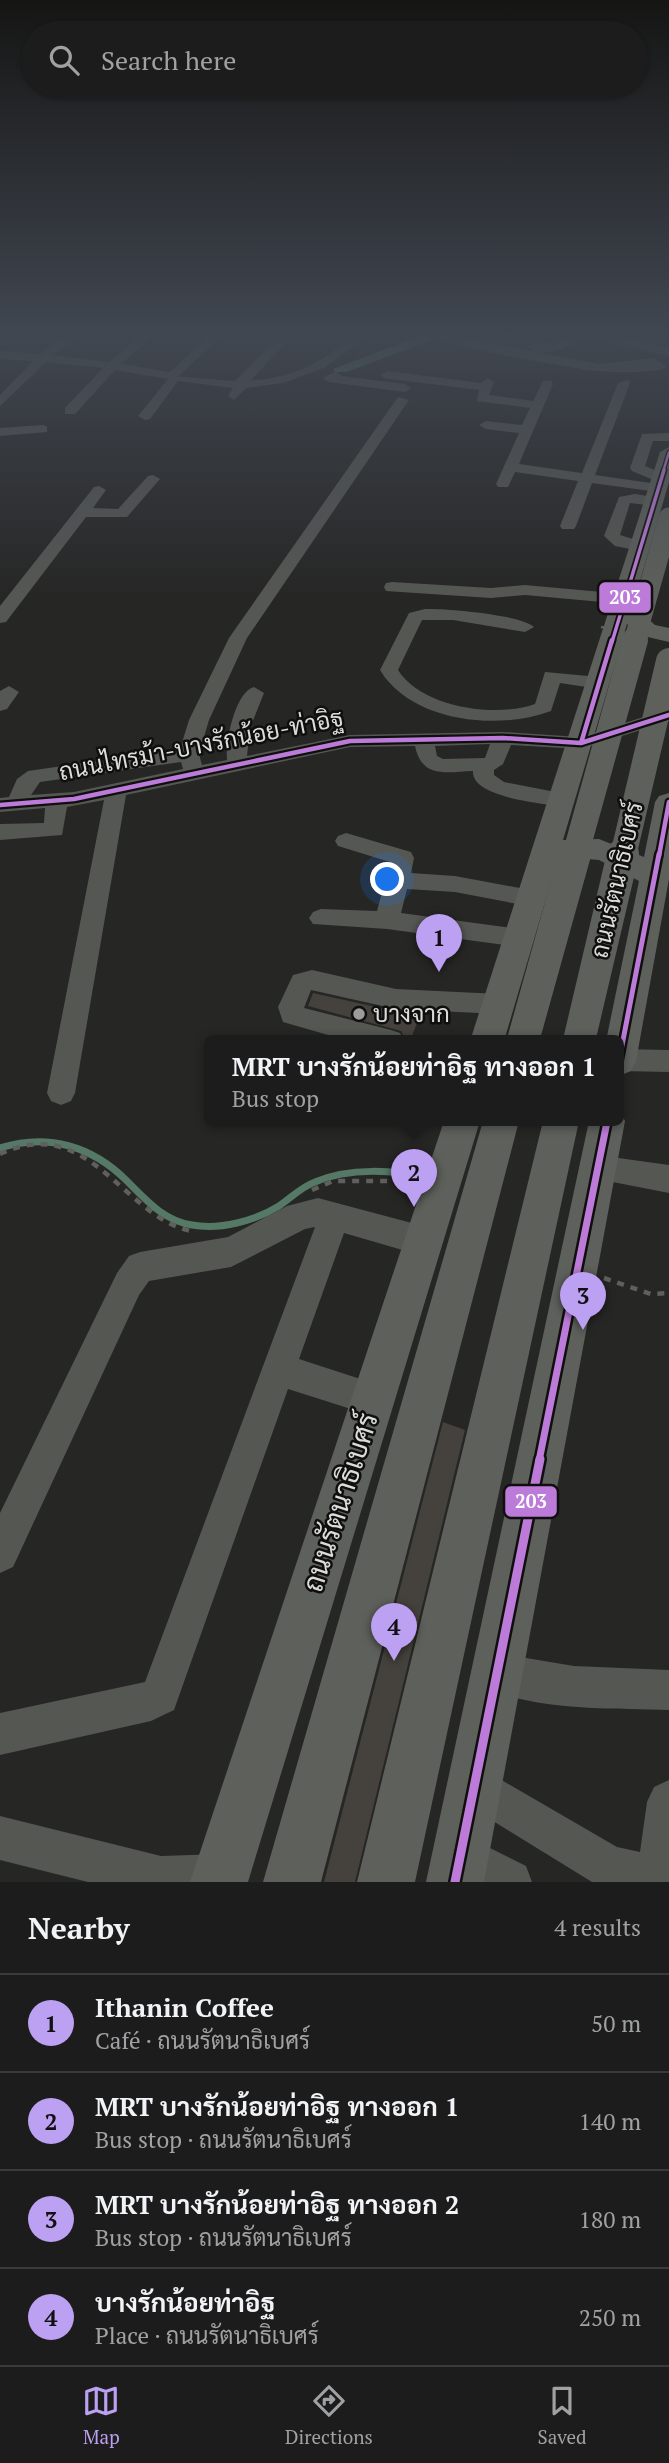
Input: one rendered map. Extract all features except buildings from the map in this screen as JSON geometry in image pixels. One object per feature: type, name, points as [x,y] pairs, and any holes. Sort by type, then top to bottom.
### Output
[{"type":"main road","name":"ถนนรัตนาธิเบศร์","points":[[524,1035],[661,496],[669,452]]},
{"type":"main road","name":"ถนนรัตนาธิเบศร์","points":[[489,1035],[547,855],[640,546],[661,496]]},
{"type":"main road","points":[[623,603],[646,630],[669,635]]},
{"type":"main road","name":"ถนนรัตนาธิเบศร์","points":[[580,1035],[669,661]]},
{"type":"main road","name":"ถนนรัตนาธิเบศร์","points":[[624,1040],[662,884],[669,802]]},
{"type":"main road","points":[[547,855],[568,847],[593,847],[632,862],[662,884]]},
{"type":"main road","name":"ถนนรัตนาธิเบศร์","points":[[220,1879],[460,1126]]},
{"type":"main road","name":"ถนนรัตนาธิเบศร์","points":[[292,1882],[500,1126]]},
{"type":"main road","points":[[386,1882],[560,1126]]},
{"type":"main road","points":[[457,1868],[606,1126]]},
{"type":"main road","points":[[392,1882],[404,1804]]},
{"type":"street","points":[[8,805],[27,779],[35,776],[182,766],[198,720],[238,638],[387,423]]},
{"type":"street","points":[[503,484],[530,423]]},
{"type":"street","points":[[568,526],[608,423]]},
{"type":"street","points":[[486,425],[527,430]]},
{"type":"street","points":[[0,432],[42,429]]},
{"type":"street","points":[[661,496],[637,468],[647,437],[669,437]]},
{"type":"street","points":[[510,467],[585,478],[661,496]]},
{"type":"street","points":[[83,512],[122,514],[153,479]]},
{"type":"street","points":[[0,618],[99,490]]},
{"type":"street","points":[[392,587],[491,593],[525,590],[623,603]]},
{"type":"street","points":[[525,627],[436,614],[415,617],[390,670],[402,686],[442,709],[519,715],[544,707],[552,676],[599,683]]},
{"type":"street","points":[[238,763],[235,749],[239,726],[254,693]]},
{"type":"street","points":[[442,709],[431,738],[432,764],[484,766],[496,761],[503,738]]},
{"type":"street","points":[[581,743],[669,715]]},
{"type":"street","name":"ถนนไทรม้า-บางรักน้อย-ท่าอิฐ","points":[[8,805],[57,802],[116,790],[182,766],[238,763],[350,741],[503,738],[581,743]]},
{"type":"street","points":[[484,766],[484,777],[493,786],[563,800]]},
{"type":"street","points":[[61,1093],[116,790]]},
{"type":"street","points":[[0,832],[54,830],[57,802]]},
{"type":"street","points":[[346,841],[398,854],[404,863],[387,920]]},
{"type":"street","points":[[399,880],[455,884],[533,898]]},
{"type":"street","points":[[321,918],[387,920],[520,938]]},
{"type":"street","points":[[368,1035],[292,1015],[291,1007],[302,982],[312,980],[396,999],[499,1004]]},
{"type":"street","points":[[624,1060],[669,1061]]},
{"type":"street","points":[[597,1168],[669,1179]]},
{"type":"street","points":[[0,1554],[128,1284],[140,1267],[231,1252],[283,1227],[298,1216],[318,1212],[335,1214],[423,1241]]},
{"type":"street","points":[[0,1734],[151,1701],[160,1696],[335,1214]]},
{"type":"street","points":[[278,1368],[373,1399]]},
{"type":"street","points":[[496,1673],[574,1686],[669,1690]]},
{"type":"street","points":[[474,1785],[609,1867],[663,1879],[669,1802]]},
{"type":"street","points":[[0,1838],[161,1878],[220,1879]]},
{"type":"street","points":[[457,1868],[510,1882]]},
{"type":"path","points":[[0,1154],[31,1144],[82,1155],[112,1175],[160,1222],[185,1232],[198,1232]]},
{"type":"path","points":[[306,1194],[333,1181],[416,1181],[440,1190]]},
{"type":"path","points":[[577,1269],[651,1294],[669,1293]]},
{"type":"waterway","points":[[0,1148],[35,1142],[84,1151],[113,1169],[164,1214],[182,1223],[203,1226],[226,1225],[259,1216],[279,1206],[310,1184],[342,1174],[372,1171],[431,1178]]},
{"type":"transit line","name":"203","points":[[581,743],[669,452]]},
{"type":"transit line","name":"203","points":[[0,805],[74,799],[350,741],[503,738],[581,743],[669,715]]},
{"type":"transit line","name":"203","points":[[624,1035],[669,802]]},
{"type":"transit line","name":"203","points":[[455,1882],[606,1126]]},
{"type":"place","name":"Ithanin Coffee","points":[[439,972]]},
{"type":"place","name":"บางจาก","points":[[359,1014]]},
{"type":"place","name":"MRT บางรักน้อยท่าอิฐ ทางออก 1","points":[[414,1207]]},
{"type":"place","name":"MRT บางรักน้อยท่าอิฐ ทางออก 2","points":[[583,1330]]},
{"type":"place","name":"บางรักน้อยท่าอิฐ","points":[[394,1661]]}]
